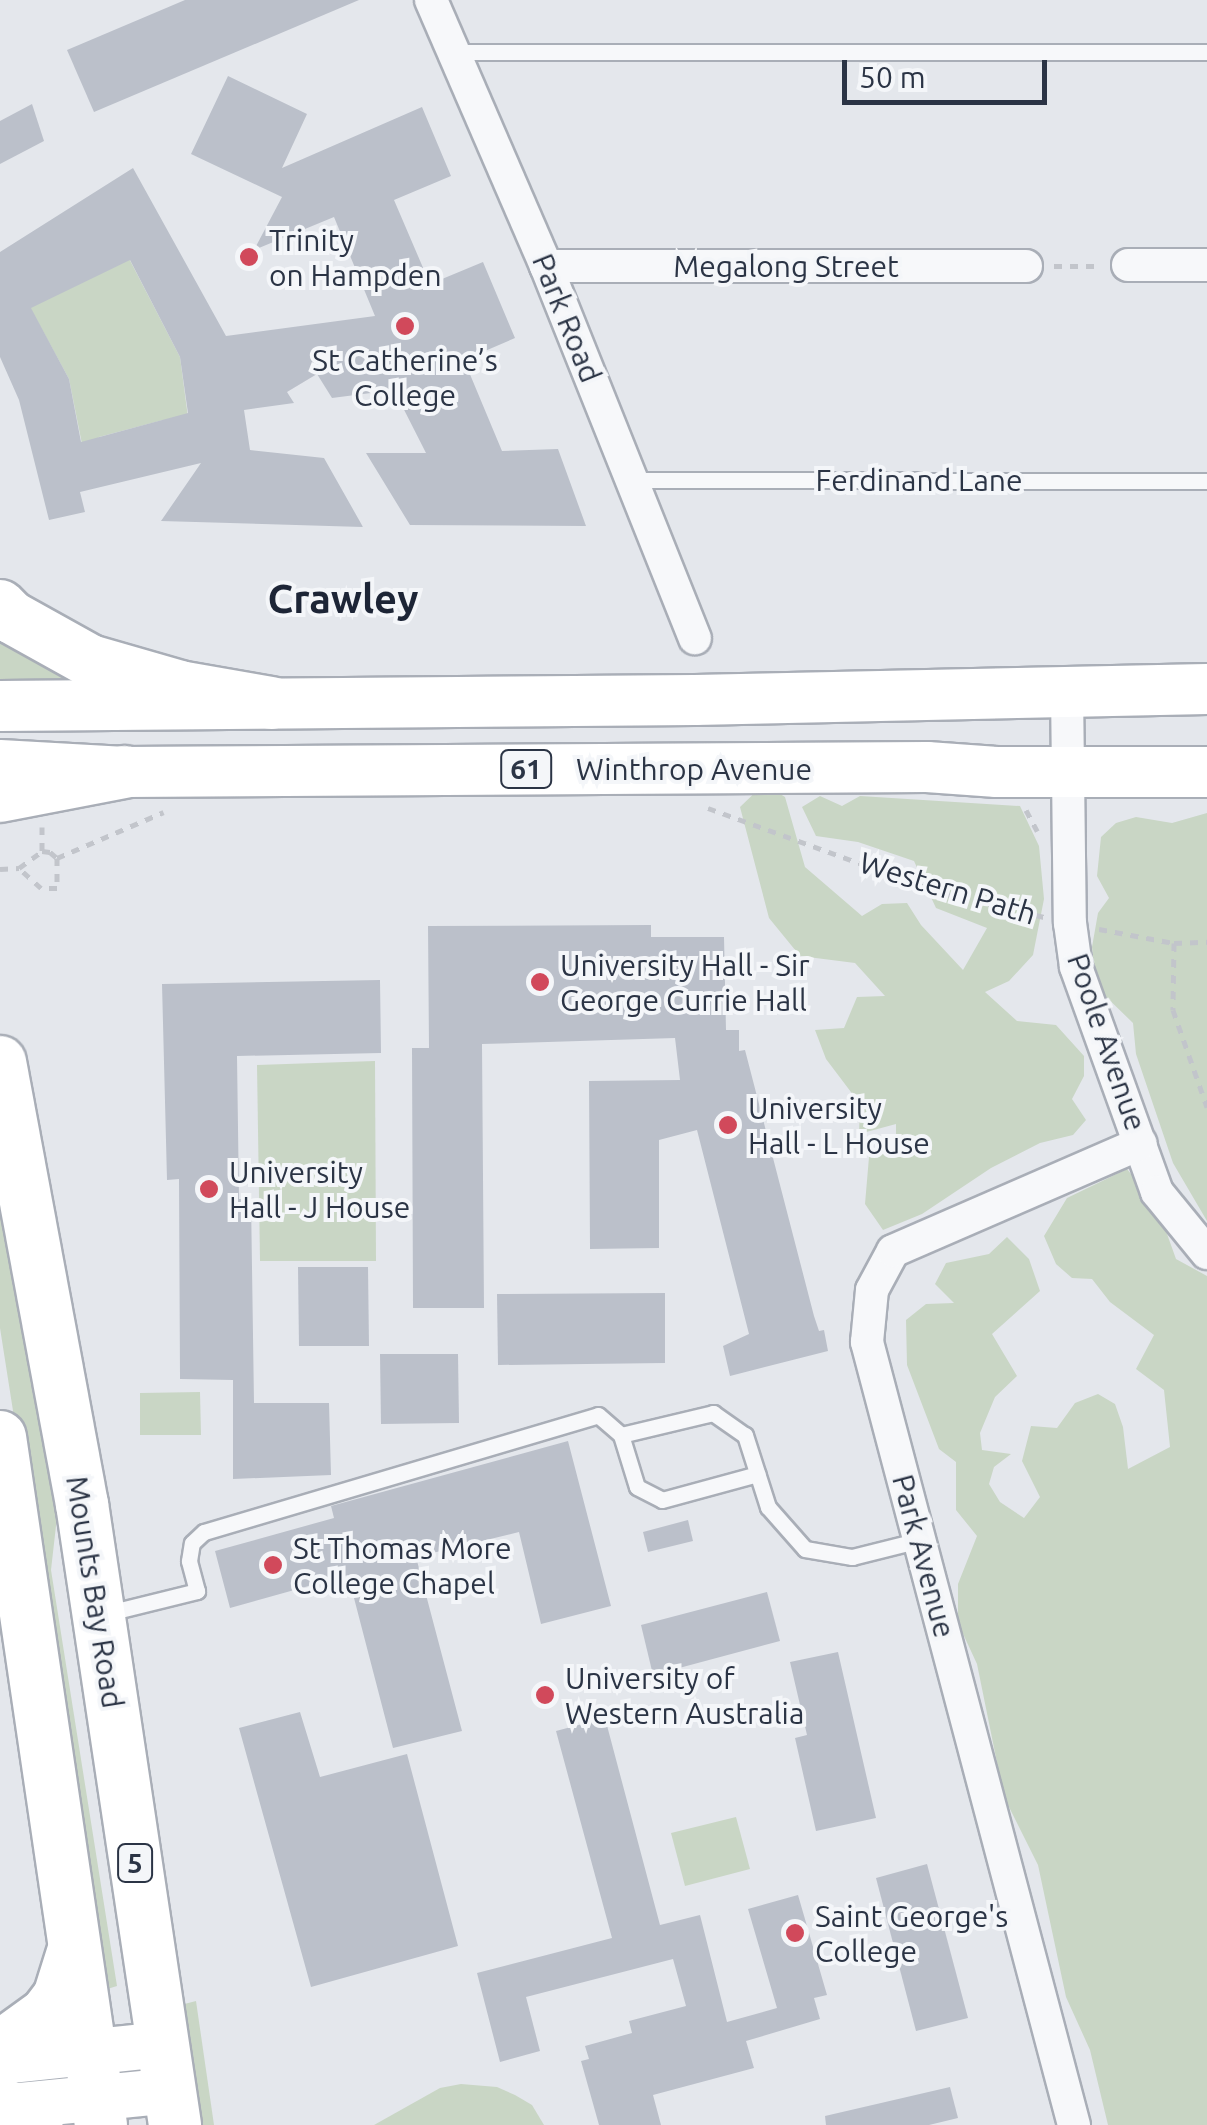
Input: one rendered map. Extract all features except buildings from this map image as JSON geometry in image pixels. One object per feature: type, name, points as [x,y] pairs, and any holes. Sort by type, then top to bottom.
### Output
[{"type":"highway","points":[[0,606],[11,617],[90,661],[180,687],[272,702]]},
{"type":"highway","name":"61","points":[[21,808],[125,772]]},
{"type":"highway","name":"Mounts Bay Road","points":[[0,1062],[100,1615],[169,2086]]},
{"type":"highway","points":[[0,1437],[96,2092]]},
{"type":"highway","points":[[0,2047],[46,2014],[68,1977],[74,1948]]},
{"type":"main road","points":[[0,706],[695,700],[1207,689]]},
{"type":"main road","name":"Winthrop Avenue","points":[[0,765],[125,772],[927,766],[1067,773],[1207,772]]},
{"type":"main road","points":[[11,2100],[169,2086]]},
{"type":"street","name":"Park Road","points":[[431,0],[546,266],[694,638]]},
{"type":"street","name":"Megalong Street","points":[[546,266],[1026,266]]},
{"type":"street","points":[[1128,266],[1207,266]]},
{"type":"street","name":"Poole Avenue","points":[[1067,691],[1070,924],[1076,967],[1157,1192],[1207,1253]]},
{"type":"street","name":"Park Avenue","points":[[1074,2125],[867,1342],[872,1290],[893,1251],[1142,1143]]},
{"type":"lane","points":[[454,52],[1207,52]]},
{"type":"lane","name":"Ferdinand Lane","points":[[632,480],[1207,480]]},
{"type":"lane","points":[[621,1435],[713,1413],[746,1435],[768,1507],[806,1549],[852,1558],[920,1540]]},
{"type":"lane","points":[[100,1615],[197,1591],[190,1560],[192,1543],[204,1532],[598,1415],[621,1435],[637,1487],[662,1500],[758,1474]]},
{"type":"path","points":[[1026,266],[1128,266]]},
{"type":"path","name":"Western Path","points":[[696,804],[942,893],[1070,924],[1174,943],[1207,942]]},
{"type":"path","points":[[21,808],[42,851],[57,858],[181,805]]},
{"type":"path","points":[[0,869],[20,868],[42,851]]},
{"type":"path","points":[[20,868],[41,888],[57,888],[57,858]]},
{"type":"path","points":[[1174,943],[1173,1010],[1207,1108]]},
{"type":"green space","points":[[122,245],[180,357],[189,425],[163,420],[99,437],[84,454],[69,379],[26,300]]},
{"type":"green space","points":[[0,629],[148,689],[0,682]]},
{"type":"green space","points":[[764,784],[785,797],[805,867],[862,916],[882,904],[907,903],[921,925],[963,970],[987,928],[936,908],[914,861],[858,842],[816,836],[802,807],[820,796],[842,806],[860,796],[1020,806],[1039,846],[1044,899],[1033,955],[1009,981],[985,992],[1017,1021],[1056,1025],[1084,1056],[1084,1076],[1072,1099],[1086,1120],[1073,1135],[1040,1143],[991,1168],[922,1214],[883,1230],[865,1204],[869,1157],[896,1144],[896,1124],[859,1134],[860,1104],[826,1059],[815,1030],[844,1028],[857,997],[885,996],[855,963],[800,956],[769,918],[740,807]]},
{"type":"green space","points":[[1207,813],[1207,1221],[1173,1163],[1136,1054],[1133,1023],[1096,987],[1092,947],[1098,913],[1109,898],[1097,876],[1101,837],[1116,823],[1136,817],[1172,823]]},
{"type":"green space","points":[[375,1061],[376,1261],[260,1261],[257,1065]]},
{"type":"green space","points":[[0,1145],[62,1473],[51,1570],[117,1986],[104,1990],[0,1328]]},
{"type":"green space","points":[[1127,1169],[1157,1206],[1176,1259],[1207,1276],[1207,2125],[1108,2125],[1090,2050],[1066,1997],[1038,1865],[1004,1797],[977,1664],[958,1623],[958,1584],[977,1536],[956,1510],[956,1462],[939,1449],[907,1365],[906,1320],[926,1304],[954,1303],[935,1284],[946,1263],[989,1254],[1007,1237],[1029,1259],[1040,1291],[992,1334],[1017,1376],[995,1397],[980,1433],[982,1450],[1011,1454],[994,1467],[989,1484],[1000,1502],[1024,1518],[1040,1497],[1022,1461],[1031,1426],[1057,1428],[1075,1403],[1098,1394],[1115,1404],[1123,1427],[1128,1469],[1170,1447],[1164,1390],[1136,1369],[1154,1335],[1110,1302],[1092,1279],[1072,1278],[1056,1264],[1044,1236],[1067,1198]]},
{"type":"green space","points":[[200,1392],[201,1435],[140,1435],[140,1393]]},
{"type":"green space","points":[[736,1817],[750,1869],[685,1886],[671,1833]]},
{"type":"green space","points":[[196,2001],[214,2125],[192,2125],[173,2007]]},
{"type":"green space","points":[[461,2084],[497,2087],[515,2095],[532,2105],[544,2125],[374,2125],[440,2088]]},
{"type":"place","name":"Trinity on Hampden","points":[[249,257]]},
{"type":"place","name":"St Catherine’s College","points":[[405,326]]},
{"type":"place","name":"University Hall - Sir George Currie Hall","points":[[540,982]]},
{"type":"place","name":"University Hall - L House","points":[[728,1125]]},
{"type":"place","name":"University Hall - J House","points":[[209,1189]]},
{"type":"place","name":"St Thomas More College Chapel","points":[[273,1565]]},
{"type":"place","name":"University of Western Australia","points":[[545,1695]]},
{"type":"place","name":"Saint George's College","points":[[795,1933]]},
{"type":"district","name":"Crawley","points":[[343,599]]}]
